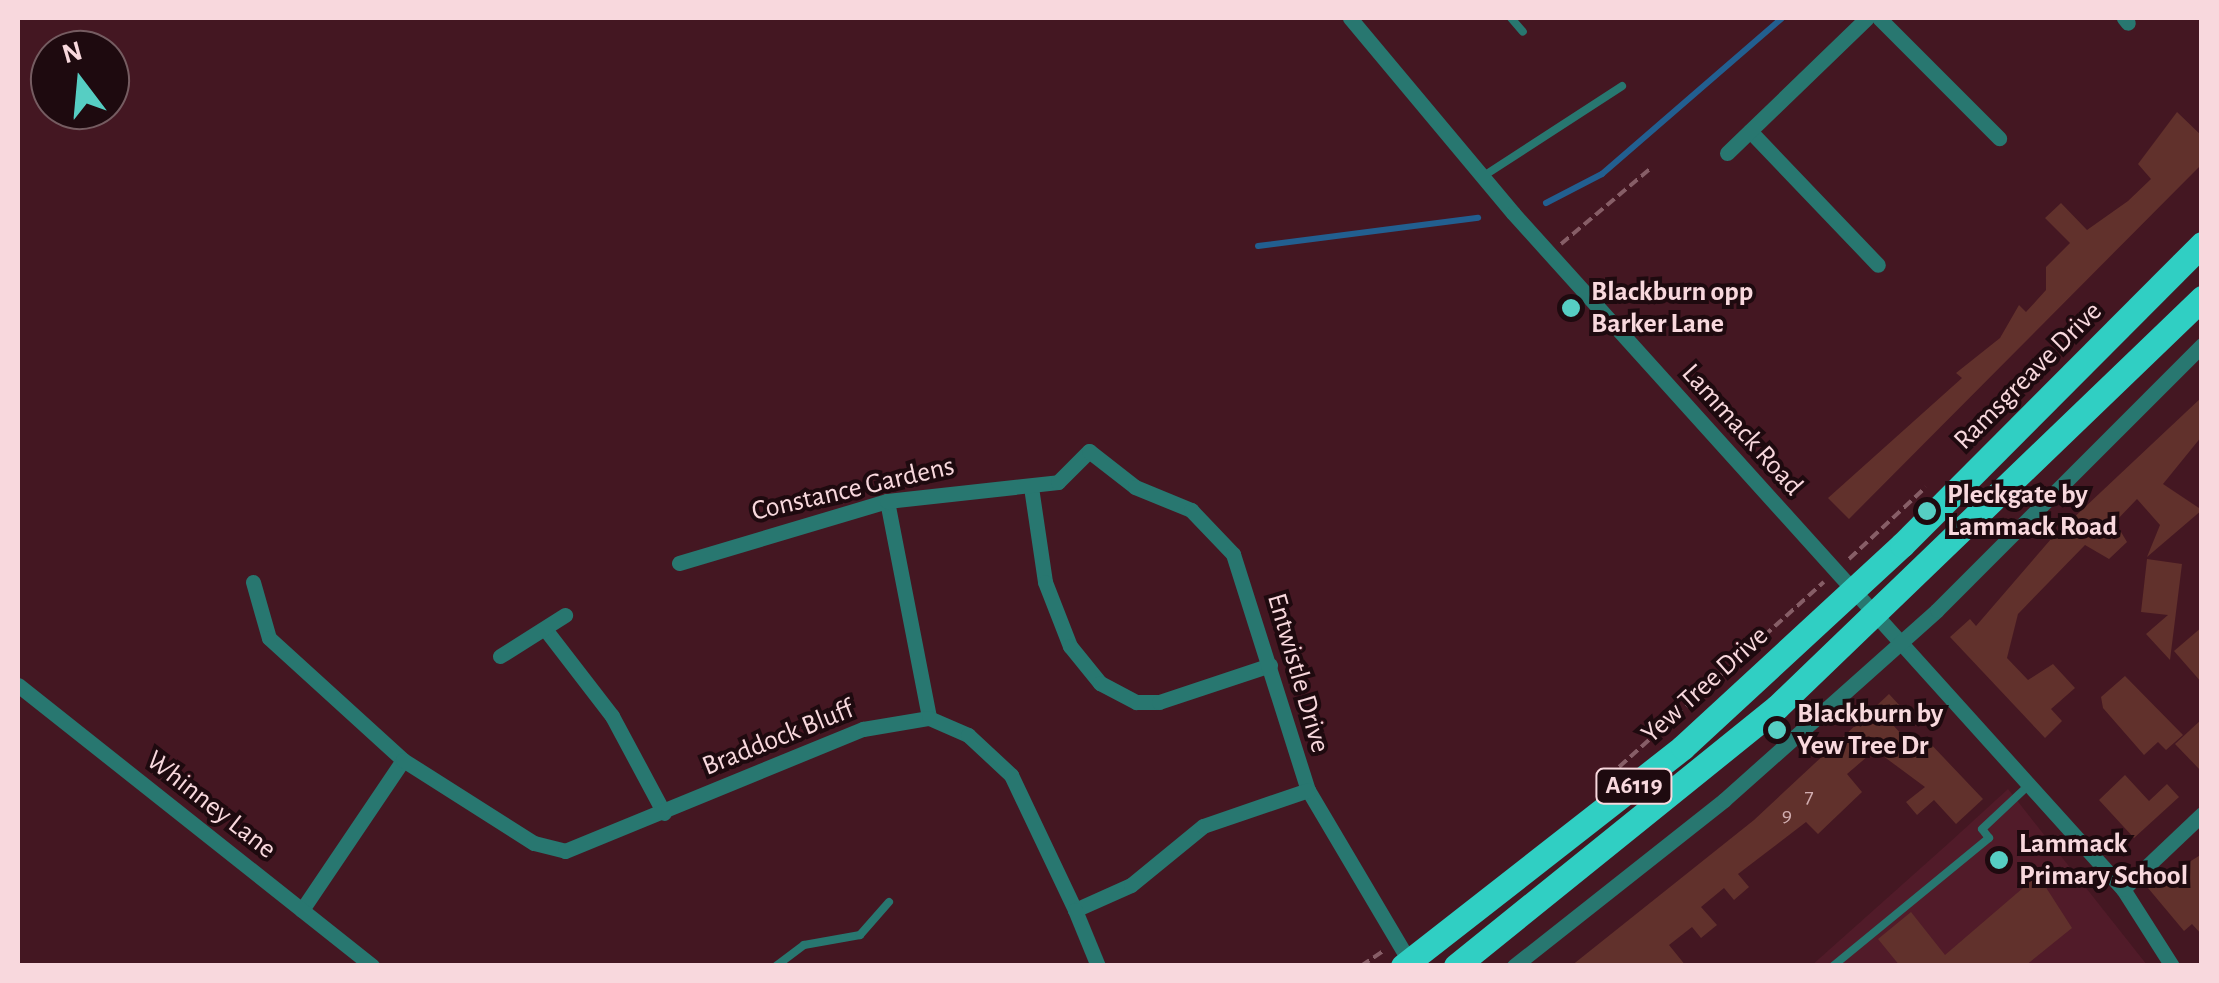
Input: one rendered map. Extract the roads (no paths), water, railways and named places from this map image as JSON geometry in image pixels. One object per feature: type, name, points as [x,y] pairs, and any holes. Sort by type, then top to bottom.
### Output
[{"type":"highway","name":"Ramsgreave Drive","points":[[1853,592],[2202,244]]},
{"type":"highway","name":"A6119","points":[[1456,966],[1698,776],[2202,298]]},
{"type":"highway","name":"Yew Tree Drive","points":[[1405,958],[1684,746],[1853,592]]},
{"type":"street","name":"Lammack Road","points":[[1350,18],[1513,213],[1873,614]]},
{"type":"street","points":[[1728,153],[1866,18]]},
{"type":"street","points":[[1879,18],[1999,138]]},
{"type":"street","points":[[1750,130],[1878,265]]},
{"type":"street","points":[[1514,966],[1724,800],[1901,643],[2202,345]]},
{"type":"street","name":"Constance Gardens","points":[[678,563],[887,501],[1058,482],[1090,451]]},
{"type":"street","name":"Entwistle Drive","points":[[1090,451],[1220,536],[1242,572],[1308,790],[1405,958]]},
{"type":"street","points":[[1031,487],[1045,582],[1070,646],[1100,682],[1136,702],[1159,702],[1270,665]]},
{"type":"street","points":[[887,501],[929,718],[968,734],[1017,784],[1098,966]]},
{"type":"street","points":[[253,582],[270,638],[403,760],[302,910]]},
{"type":"street","points":[[1873,614],[2031,783],[2123,889],[2172,966]]},
{"type":"street","points":[[500,656],[565,616]]},
{"type":"street","points":[[545,629],[612,716],[664,813]]},
{"type":"street","name":"Whinney Lane","points":[[18,685],[372,966]]},
{"type":"street","name":"Braddock Bluff","points":[[403,760],[534,843],[565,850],[863,729],[929,718]]},
{"type":"street","points":[[1075,910],[1131,885],[1204,826],[1308,790]]},
{"type":"street","points":[[2123,889],[2202,814]]},
{"type":"lane","points":[[1510,18],[1523,32]]},
{"type":"lane","points":[[1482,176],[1622,86]]},
{"type":"lane","points":[[1833,966],[1989,838],[1982,830],[2031,783]]},
{"type":"lane","points":[[776,966],[804,945],[860,934],[889,902]]},
{"type":"waterway","points":[[1546,203],[1602,174],[1782,18]]},
{"type":"waterway","points":[[1258,246],[1478,218]]},
{"type":"place","name":"Blackburn opp Barker Lane","points":[[1571,308]]},
{"type":"place","name":"Pleckgate by Lammack Road","points":[[1927,511]]},
{"type":"place","name":"Blackburn by Yew Tree Dr","points":[[1777,730]]},
{"type":"place","name":"Lammack Primary School","points":[[1999,860]]}]
